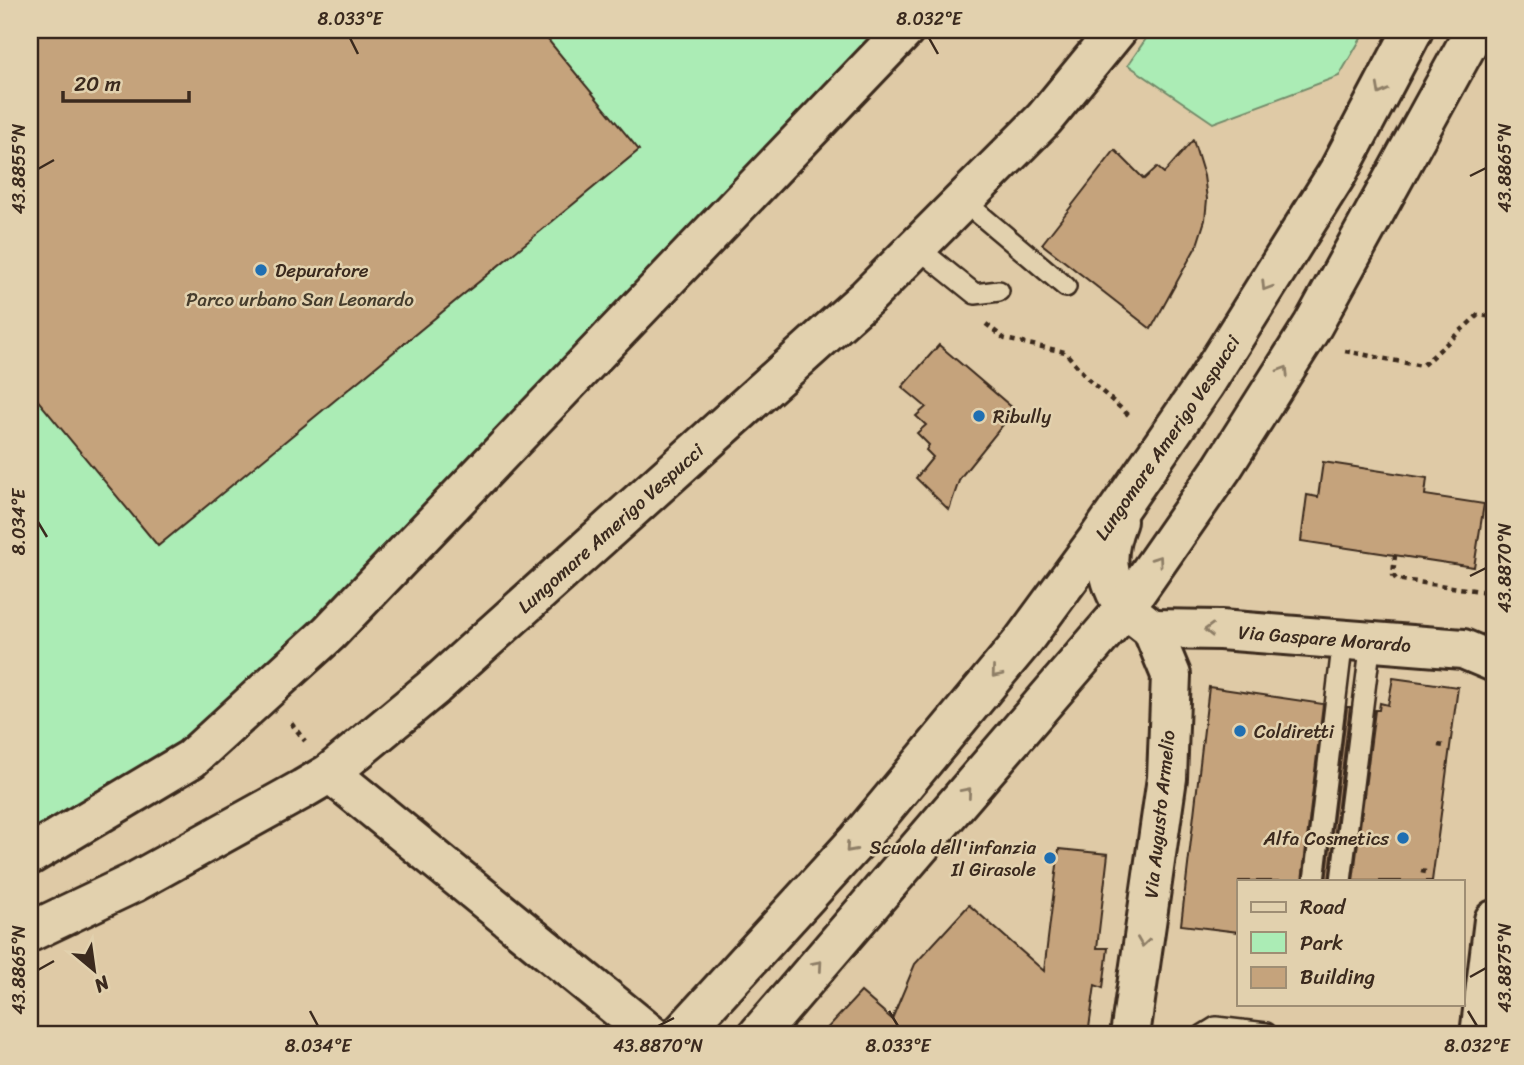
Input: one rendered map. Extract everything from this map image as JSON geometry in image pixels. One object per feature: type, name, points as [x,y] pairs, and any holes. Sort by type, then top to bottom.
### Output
[{"type":"street","points":[[30,855],[191,759],[329,633],[905,30]]},
{"type":"street","name":"Lungomare Amerigo Vespucci","points":[[30,932],[133,883],[330,773],[577,561],[918,248],[1052,110],[1117,30]]},
{"type":"street","name":"Lungomare Amerigo Vespucci","points":[[680,1035],[858,840],[1023,641],[1126,500],[1205,384],[1338,172],[1413,30]]},
{"type":"street","points":[[758,1035],[778,1019],[1138,618],[1223,467],[1313,325],[1475,30]]},
{"type":"street","name":"Via Augusto Armelio","points":[[1126,500],[1111,536],[1107,559],[1113,591],[1138,618],[1171,675],[1167,778],[1130,1035]]},
{"type":"street","name":"Via Gaspare Morardo","points":[[1023,641],[1051,618],[1071,607],[1103,602],[1138,618],[1220,630],[1463,649],[1494,662]]},
{"type":"street","points":[[330,773],[651,1035]]},
{"type":"street","points":[[1486,1026],[1494,920]]},
{"type":"lane","points":[[965,202],[1066,287]]},
{"type":"lane","points":[[918,248],[975,294],[999,290]]},
{"type":"lane","points":[[1314,880],[1357,640]]},
{"type":"lane","points":[[1341,880],[1357,640]]},
{"type":"lane","points":[[1203,1035],[1216,1027],[1266,1033]]},
{"type":"path","points":[[1343,351],[1422,366],[1478,315],[1494,317]]},
{"type":"path","points":[[983,321],[1005,339],[1065,352],[1089,380],[1138,423]]},
{"type":"path","points":[[1395,555],[1392,575],[1396,579],[1494,593]]},
{"type":"path","points":[[265,692],[330,773]]},
{"type":"green space","name":"Parco urbano San Leonardo","points":[[30,30],[927,30],[477,504],[327,654],[30,864]]},
{"type":"green space","points":[[1152,30],[1366,30],[1339,76],[1213,123],[1128,65]]},
{"type":"building","name":"Depuratore","points":[[30,30],[540,30],[639,150],[158,546],[30,391]]},
{"type":"building","points":[[1193,140],[1204,176],[1207,199],[1205,220],[1197,245],[1151,329],[1042,244],[1115,150],[1144,179],[1157,167],[1164,173]]},
{"type":"building","points":[[939,345],[1015,410],[960,478],[949,510],[916,478],[933,457],[926,450],[929,445],[917,433],[926,425],[916,416],[926,407],[902,387]]},
{"type":"building","points":[[1323,462],[1427,478],[1425,495],[1484,504],[1474,567],[1301,541],[1307,495],[1318,497]]},
{"type":"building","points":[[1393,678],[1458,687],[1432,880],[1353,880],[1375,710],[1379,710],[1380,703],[1388,705]]},
{"type":"building","points":[[1209,687],[1323,704],[1302,880],[1237,880],[1237,932],[1181,925]]},
{"type":"building","points":[[1347,707],[1350,707],[1329,880],[1326,880]]},
{"type":"building","points":[[1059,849],[1108,854],[1097,948],[1108,948],[1103,988],[1095,985],[1088,1035],[821,1035],[861,992],[892,1019],[915,964],[969,905],[1044,971]]},
{"type":"place","name":"Depuratore","points":[[261,270]]},
{"type":"place","name":"Ribully","points":[[979,416]]},
{"type":"place","name":"Coldiretti","points":[[1240,731]]},
{"type":"place","name":"Alfa Cosmetics","points":[[1403,838]]},
{"type":"place","name":"Scuola dell'infanzia Il Girasole","points":[[1050,858]]}]
